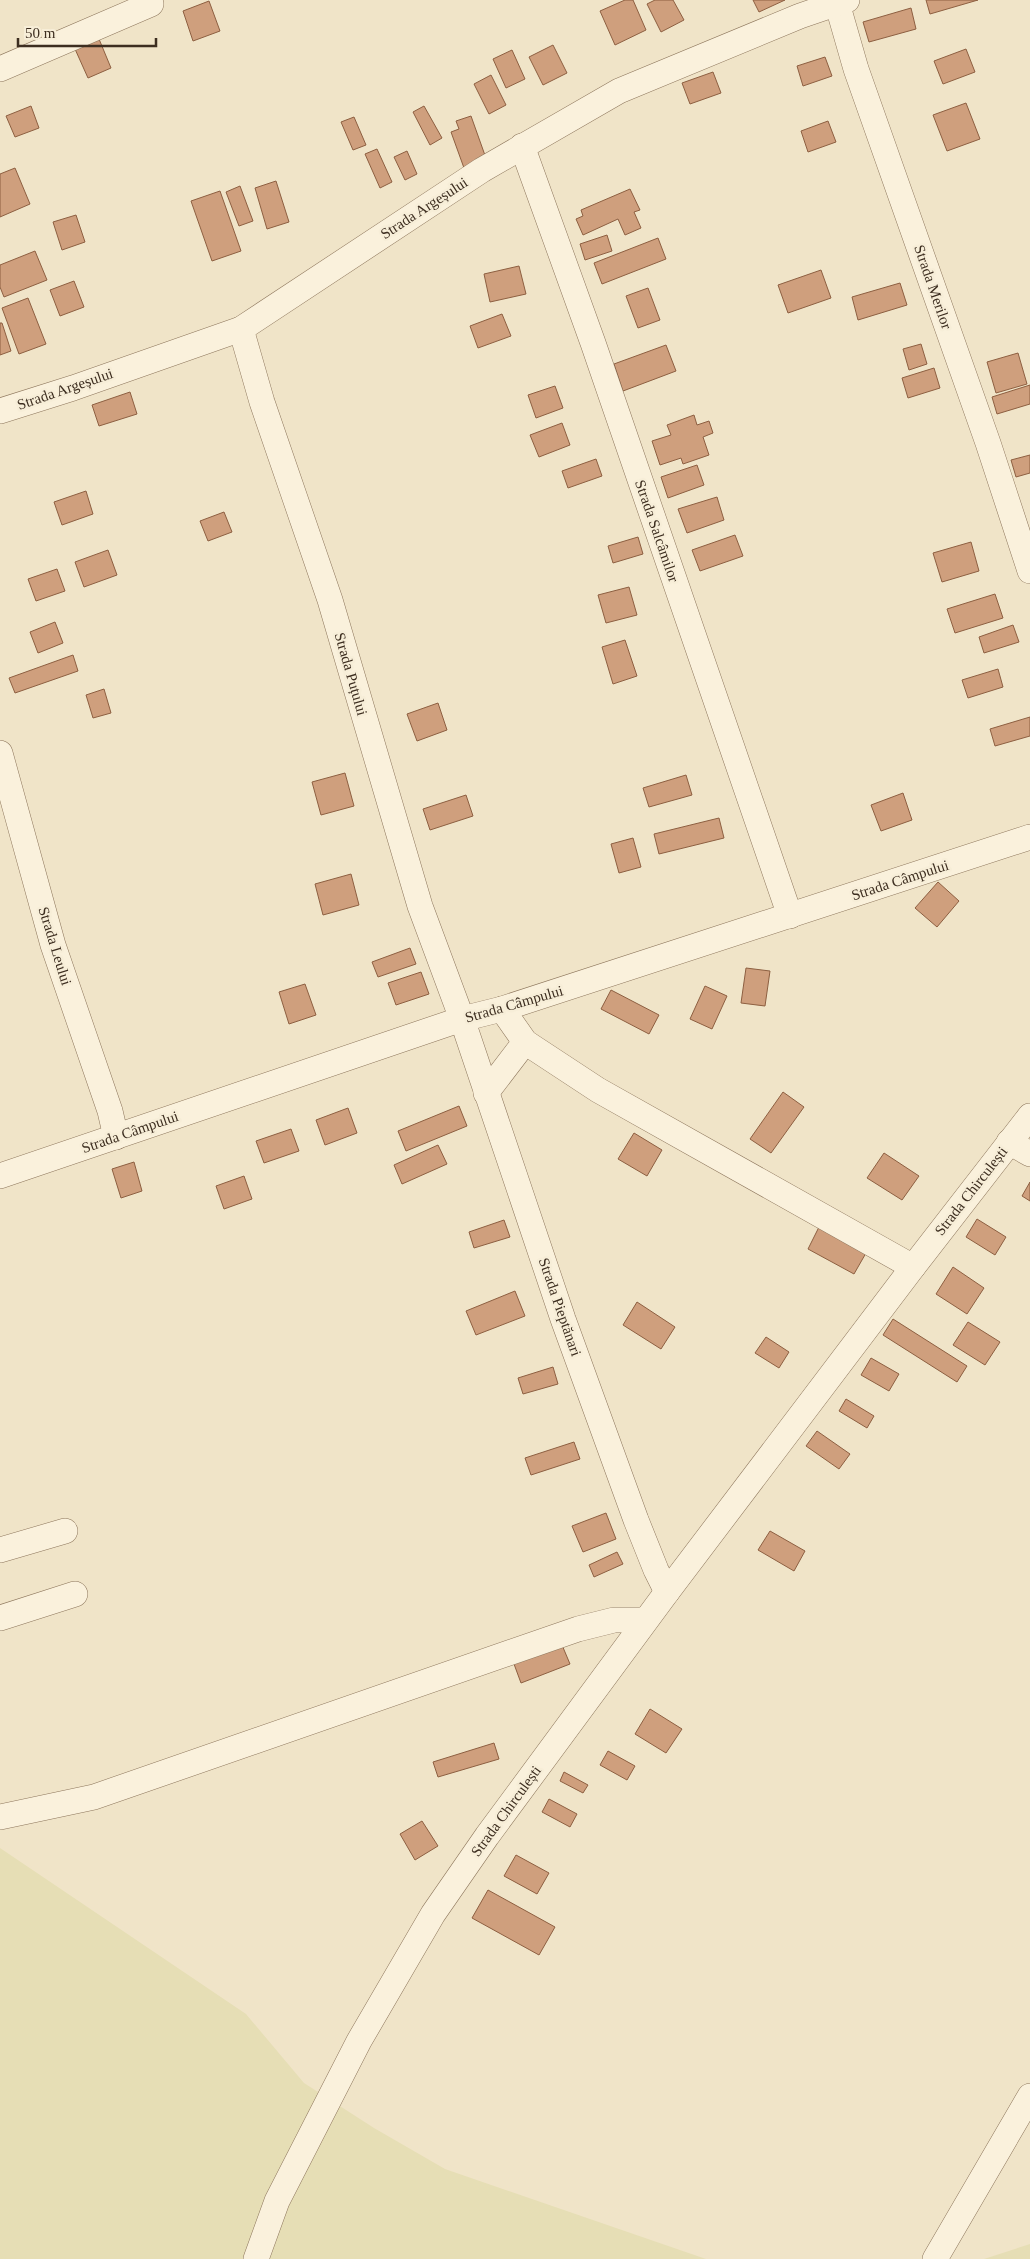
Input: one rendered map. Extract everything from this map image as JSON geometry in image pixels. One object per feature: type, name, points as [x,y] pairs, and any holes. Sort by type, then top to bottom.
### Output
[{"type":"street","name":"Strada Argeșului","points":[[0,411],[73,388],[241,329],[401,223],[522,146],[619,91],[792,20],[842,2]]},
{"type":"street","name":"Strada Merilor","points":[[842,2],[856,69],[988,443],[1030,571]]},
{"type":"street","points":[[0,69],[151,4]]},
{"type":"street","name":"Strada Salcâmilor","points":[[522,146],[593,343],[790,916]]},
{"type":"street","name":"Strada Puțului","points":[[241,329],[262,402],[330,600],[420,906],[462,1018]]},
{"type":"street","name":"Strada Leului","points":[[0,753],[53,945],[110,1111],[116,1137]]},
{"type":"street","name":"Strada Câmpului","points":[[0,1176],[462,1018],[502,1009],[1030,836]]},
{"type":"street","points":[[502,1009],[525,1042],[598,1090],[913,1267]]},
{"type":"street","name":"Strada Pieptănari","points":[[462,1018],[576,1355],[636,1520],[667,1592]]},
{"type":"street","points":[[486,1093],[525,1042]]},
{"type":"street","name":"Strada Chirculești","points":[[256,2259],[277,2201],[359,2041],[433,1914],[487,1836],[646,1620],[913,1267],[1020,1148],[1030,1116]]},
{"type":"street","points":[[0,1550],[66,1531]]},
{"type":"street","points":[[0,1618],[75,1594]]},
{"type":"street","points":[[0,1817],[94,1797],[578,1630],[614,1620],[646,1620]]},
{"type":"street","points":[[935,2259],[1030,2096]]},
{"type":"shaded area","points":[[0,1848],[246,2014],[304,2083],[374,2128],[445,2169],[706,2259],[0,2259]]},
{"type":"shaded area","points":[[1030,2244],[1030,2259],[984,2259]]},
{"type":"building","points":[[625,0],[633,0],[646,30],[615,45],[600,11]]},
{"type":"building","points":[[655,0],[673,0],[684,20],[661,32],[647,4]]},
{"type":"building","points":[[753,0],[785,0],[759,12]]},
{"type":"building","points":[[926,0],[978,0],[930,14]]},
{"type":"building","points":[[209,1],[220,31],[193,41],[183,11]]},
{"type":"building","points":[[911,8],[916,29],[869,42],[863,22]]},
{"type":"building","points":[[99,39],[111,68],[88,78],[75,49]]},
{"type":"building","points":[[553,45],[567,73],[543,85],[529,57]]},
{"type":"building","points":[[966,49],[975,72],[943,84],[934,61]]},
{"type":"building","points":[[512,50],[525,79],[506,88],[493,59]]},
{"type":"building","points":[[825,57],[832,76],[803,86],[797,66]]},
{"type":"building","points":[[713,72],[721,93],[690,104],[682,83]]},
{"type":"building","points":[[491,75],[506,105],[489,114],[474,84]]},
{"type":"building","points":[[966,103],[980,139],[947,151],[933,115]]},
{"type":"building","points":[[31,106],[39,128],[15,137],[6,116]]},
{"type":"building","points":[[424,106],[442,138],[430,145],[413,112]]},
{"type":"building","points":[[471,116],[487,161],[464,168],[451,132],[459,129],[456,121]]},
{"type":"building","points":[[354,117],[366,145],[353,150],[341,122]]},
{"type":"building","points":[[828,121],[836,142],[808,152],[801,131]]},
{"type":"building","points":[[377,149],[392,182],[380,188],[365,154]]},
{"type":"building","points":[[407,151],[417,174],[405,180],[394,157]]},
{"type":"building","points":[[15,168],[30,204],[0,217],[0,174]]},
{"type":"building","points":[[276,181],[289,222],[267,229],[255,188]]},
{"type":"building","points":[[240,186],[253,221],[239,226],[226,192]]},
{"type":"building","points":[[630,189],[640,210],[634,212],[641,228],[625,235],[618,219],[583,235],[576,219],[583,216],[581,210]]},
{"type":"building","points":[[220,191],[241,251],[212,261],[191,201]]},
{"type":"building","points":[[76,215],[85,242],[62,250],[53,222]]},
{"type":"building","points":[[607,235],[612,251],[585,260],[580,244]]},
{"type":"building","points":[[658,238],[666,259],[602,284],[594,263]]},
{"type":"building","points":[[35,251],[47,280],[4,297],[0,287],[0,265]]},
{"type":"building","points":[[519,266],[526,294],[490,302],[484,274]]},
{"type":"building","points":[[821,270],[831,298],[788,313],[778,285]]},
{"type":"building","points":[[74,281],[84,307],[60,316],[50,290]]},
{"type":"building","points":[[900,283],[907,305],[858,320],[852,297]]},
{"type":"building","points":[[648,288],[660,320],[638,328],[626,296]]},
{"type":"building","points":[[28,298],[46,344],[19,354],[2,308]]},
{"type":"building","points":[[502,314],[511,336],[478,348],[470,326]]},
{"type":"building","points":[[0,323],[2,323],[11,351],[0,355]]},
{"type":"building","points":[[921,344],[927,364],[909,370],[903,349]]},
{"type":"building","points":[[666,345],[676,371],[623,391],[614,364]]},
{"type":"building","points":[[1018,353],[1027,384],[996,393],[987,362]]},
{"type":"building","points":[[934,368],[940,388],[908,398],[902,378]]},
{"type":"building","points":[[1030,385],[1030,404],[997,414],[992,397]]},
{"type":"building","points":[[555,386],[563,408],[536,418],[528,395]]},
{"type":"building","points":[[130,392],[137,414],[99,426],[92,405]]},
{"type":"building","points":[[694,415],[697,425],[709,421],[713,433],[703,437],[709,455],[683,464],[681,458],[660,465],[652,441],[671,435],[667,425]]},
{"type":"building","points":[[562,423],[570,445],[539,457],[530,435]]},
{"type":"building","points":[[1030,455],[1030,473],[1016,477],[1011,460]]},
{"type":"building","points":[[596,459],[602,476],[568,488],[562,471]]},
{"type":"building","points":[[697,465],[704,485],[668,498],[661,477]]},
{"type":"building","points":[[86,491],[93,514],[62,525],[54,502]]},
{"type":"building","points":[[717,497],[724,520],[687,533],[678,509]]},
{"type":"building","points":[[224,512],[232,532],[208,541],[200,521]]},
{"type":"building","points":[[735,535],[743,556],[700,571],[692,550]]},
{"type":"building","points":[[638,537],[643,554],[613,563],[608,546]]},
{"type":"building","points":[[971,542],[979,571],[942,582],[933,553]]},
{"type":"building","points":[[108,550],[117,575],[84,587],[75,562]]},
{"type":"building","points":[[57,569],[65,591],[36,601],[28,579]]},
{"type":"building","points":[[629,587],[637,615],[606,623],[598,595]]},
{"type":"building","points":[[995,594],[1003,618],[955,633],[947,609]]},
{"type":"building","points":[[55,622],[63,643],[38,653],[30,632]]},
{"type":"building","points":[[1013,625],[1019,642],[984,653],[979,637]]},
{"type":"building","points":[[625,640],[637,676],[613,684],[602,647]]},
{"type":"building","points":[[73,655],[78,671],[15,693],[9,678]]},
{"type":"building","points":[[998,669],[1003,687],[968,698],[962,680]]},
{"type":"building","points":[[104,689],[111,713],[93,718],[86,695]]},
{"type":"building","points":[[438,703],[447,730],[417,741],[407,714]]},
{"type":"building","points":[[1030,717],[1030,736],[995,746],[990,729]]},
{"type":"building","points":[[345,773],[354,806],[321,815],[312,782]]},
{"type":"building","points":[[686,775],[692,795],[649,807],[643,788]]},
{"type":"building","points":[[903,793],[912,820],[881,831],[871,805]]},
{"type":"building","points":[[466,795],[473,816],[430,830],[423,809]]},
{"type":"building","points":[[719,818],[724,838],[659,854],[654,834]]},
{"type":"building","points":[[633,838],[641,867],[619,873],[611,844]]},
{"type":"building","points":[[351,874],[359,905],[323,915],[315,884]]},
{"type":"building","points":[[938,882],[959,901],[937,927],[915,908]]},
{"type":"building","points":[[410,948],[416,964],[378,977],[372,962]]},
{"type":"building","points":[[746,968],[770,971],[765,1006],[741,1003]]},
{"type":"building","points":[[421,972],[429,994],[396,1005],[388,983]]},
{"type":"building","points":[[305,984],[316,1015],[289,1024],[279,992]]},
{"type":"building","points":[[705,986],[727,996],[712,1029],[690,1019]]},
{"type":"building","points":[[611,990],[659,1015],[649,1034],[601,1009]]},
{"type":"building","points":[[783,1092],[804,1107],[771,1153],[750,1139]]},
{"type":"building","points":[[459,1106],[467,1126],[406,1151],[398,1131]]},
{"type":"building","points":[[348,1108],[357,1133],[325,1145],[316,1120]]},
{"type":"building","points":[[291,1129],[299,1151],[264,1163],[256,1141]]},
{"type":"building","points":[[634,1133],[662,1150],[647,1176],[618,1159]]},
{"type":"building","points":[[438,1145],[447,1164],[402,1184],[394,1165]]},
{"type":"building","points":[[884,1153],[919,1176],[902,1200],[867,1178]]},
{"type":"building","points":[[134,1162],[142,1191],[121,1198],[112,1169]]},
{"type":"building","points":[[244,1176],[252,1199],[224,1209],[216,1186]]},
{"type":"building","points":[[1030,1182],[1030,1201],[1022,1196]]},
{"type":"building","points":[[977,1219],[1006,1237],[995,1255],[966,1237]]},
{"type":"building","points":[[504,1220],[510,1237],[474,1248],[469,1232]]},
{"type":"building","points":[[819,1227],[866,1253],[854,1274],[808,1249]]},
{"type":"building","points":[[953,1267],[984,1288],[967,1314],[936,1294]]},
{"type":"building","points":[[515,1291],[525,1316],[476,1335],[466,1311]]},
{"type":"building","points":[[637,1302],[675,1327],[661,1349],[623,1325]]},
{"type":"building","points":[[893,1319],[967,1366],[957,1382],[883,1335]]},
{"type":"building","points":[[968,1322],[1000,1342],[985,1365],[953,1345]]},
{"type":"building","points":[[766,1337],[789,1352],[779,1368],[755,1353]]},
{"type":"building","points":[[871,1358],[899,1374],[889,1391],[861,1375]]},
{"type":"building","points":[[553,1367],[558,1384],[523,1394],[518,1378]]},
{"type":"building","points":[[846,1399],[874,1416],[867,1428],[839,1411]]},
{"type":"building","points":[[817,1431],[850,1454],[839,1469],[806,1446]]},
{"type":"building","points":[[574,1442],[580,1459],[531,1475],[525,1458]]},
{"type":"building","points":[[606,1513],[616,1539],[583,1552],[572,1526]]},
{"type":"building","points":[[770,1531],[805,1551],[794,1571],[758,1550]]},
{"type":"building","points":[[617,1552],[623,1564],[594,1577],[589,1565]]},
{"type":"building","points":[[562,1645],[570,1664],[521,1683],[514,1664]]},
{"type":"building","points":[[650,1709],[682,1729],[666,1753],[635,1734]]},
{"type":"building","points":[[494,1743],[499,1759],[438,1777],[433,1762]]},
{"type":"building","points":[[608,1751],[635,1766],[627,1780],[600,1765]]},
{"type":"building","points":[[564,1772],[588,1785],[583,1793],[560,1781]]},
{"type":"building","points":[[549,1799],[577,1814],[570,1827],[542,1812]]},
{"type":"building","points":[[422,1821],[438,1846],[415,1860],[400,1834]]},
{"type":"building","points":[[516,1855],[549,1873],[537,1894],[504,1876]]},
{"type":"building","points":[[488,1890],[555,1927],[539,1955],[472,1918]]}]
